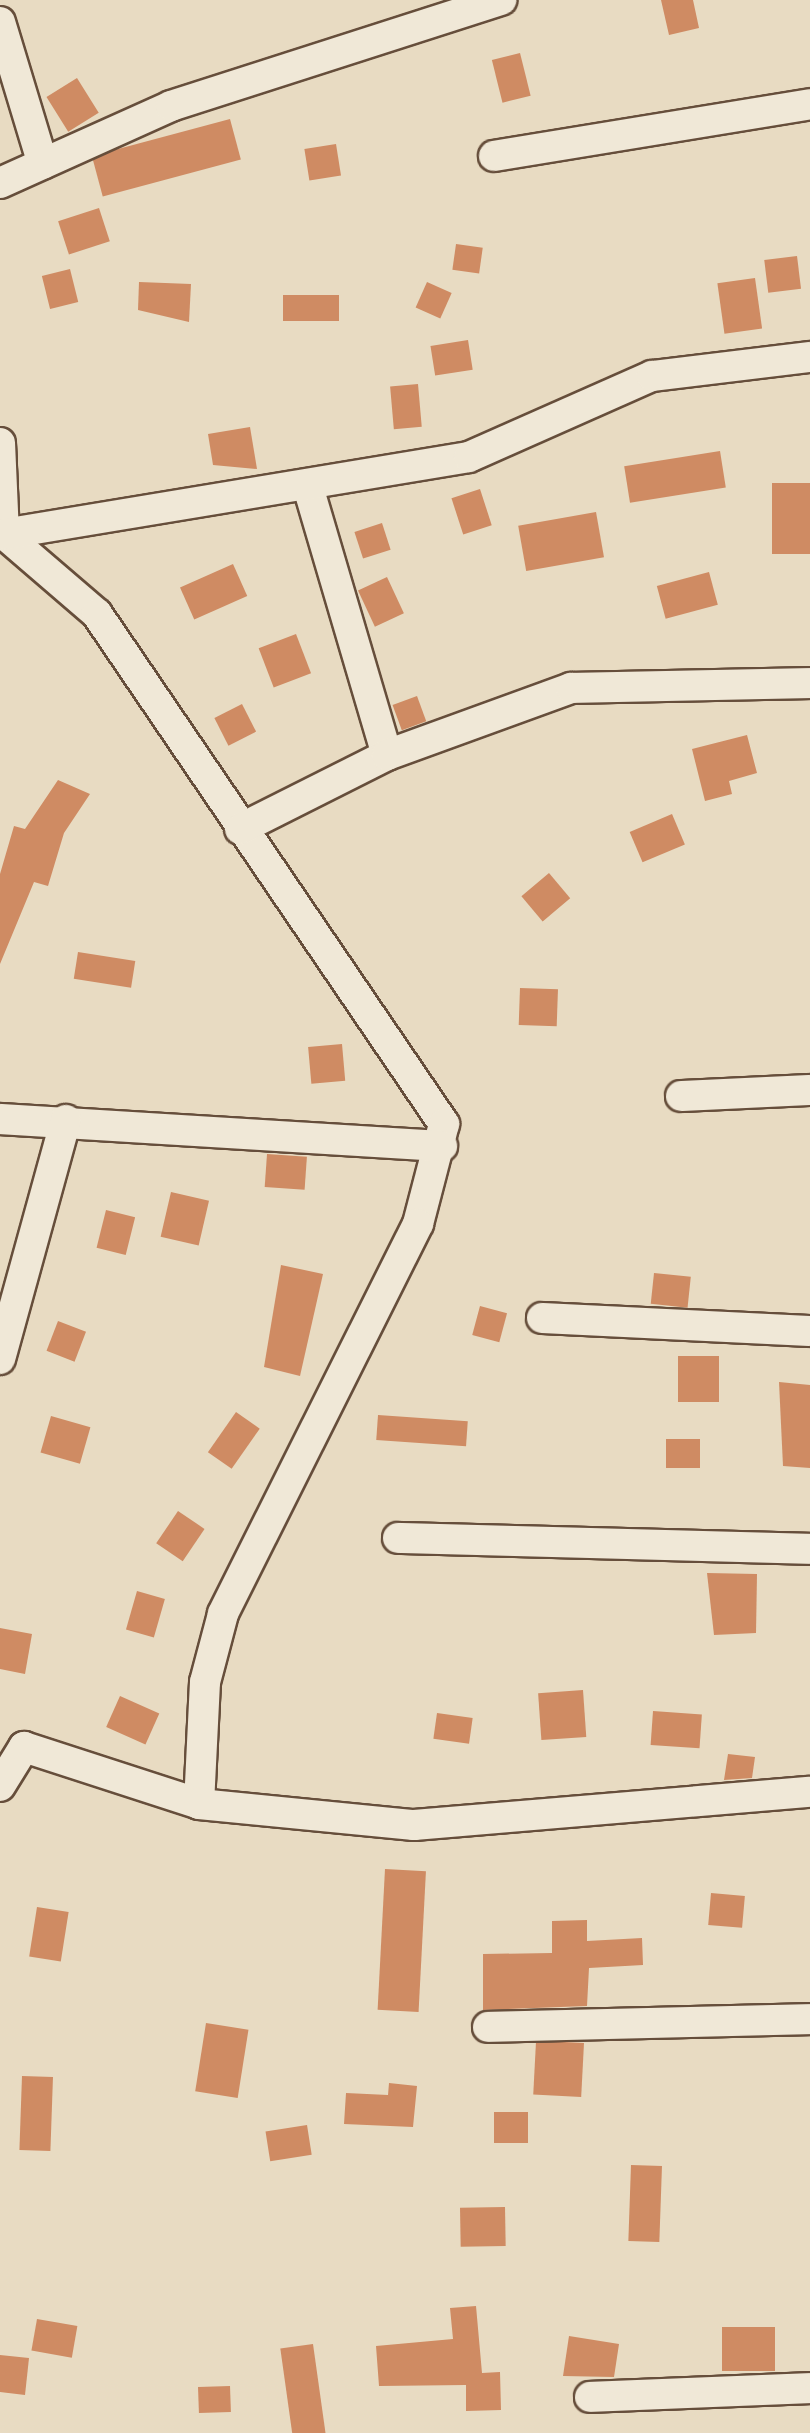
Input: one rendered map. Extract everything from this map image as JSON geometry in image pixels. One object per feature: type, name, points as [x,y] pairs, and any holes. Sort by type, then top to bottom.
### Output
[{"type":"street","points":[[0,183],[170,106],[501,0]]},
{"type":"street","points":[[0,22],[43,164]]},
{"type":"street","points":[[494,156],[810,104]]},
{"type":"street","points":[[4,534],[308,490],[470,457],[652,376],[810,357]]},
{"type":"street","points":[[0,444],[4,534],[97,614],[240,829],[434,1102],[442,1146],[418,1224],[223,1614],[205,1682],[200,1804]]},
{"type":"street","points":[[308,490],[387,755]]},
{"type":"street","points":[[240,829],[387,755],[572,688],[810,684]]},
{"type":"street","points":[[681,1096],[810,1090]]},
{"type":"street","points":[[0,1120],[66,1120],[442,1146]]},
{"type":"street","points":[[0,1359],[66,1120]]},
{"type":"street","points":[[542,1318],[810,1331]]},
{"type":"street","points":[[398,1538],[810,1549]]},
{"type":"street","points":[[0,1786],[24,1747],[200,1804],[414,1824],[810,1792]]},
{"type":"street","points":[[488,2027],[810,2019]]},
{"type":"street","points":[[590,2397],[810,2388]]},
{"type":"building","points":[[661,0],[693,0],[699,28],[669,35]]},
{"type":"building","points":[[520,53],[531,96],[503,103],[492,60]]},
{"type":"building","points":[[77,78],[99,113],[68,132],[46,97]]},
{"type":"building","points":[[230,119],[241,160],[103,197],[92,156]]},
{"type":"building","points":[[336,144],[341,176],[309,181],[304,149]]},
{"type":"building","points":[[99,208],[110,241],[69,255],[58,221]]},
{"type":"building","points":[[456,244],[483,248],[479,274],[452,270]]},
{"type":"building","points":[[797,256],[801,289],[768,293],[764,260]]},
{"type":"building","points":[[70,269],[78,302],[50,309],[42,276]]},
{"type":"building","points":[[755,278],[762,329],[724,334],[717,283]]},
{"type":"building","points":[[139,282],[191,284],[189,322],[138,310]]},
{"type":"building","points":[[427,282],[452,293],[440,319],[416,308]]},
{"type":"building","points":[[283,295],[339,295],[339,321],[283,321]]},
{"type":"building","points":[[468,340],[473,370],[435,376],[430,346]]},
{"type":"building","points":[[418,384],[422,427],[394,429],[390,386]]},
{"type":"building","points":[[250,427],[257,469],[213,465],[208,434]]},
{"type":"building","points":[[720,451],[726,488],[630,503],[624,466]]},
{"type":"building","points":[[772,483],[810,483],[810,554],[772,554]]},
{"type":"building","points":[[480,489],[492,525],[463,534],[451,498]]},
{"type":"building","points":[[596,512],[604,557],[526,571],[518,526]]},
{"type":"building","points":[[382,523],[391,550],[363,559],[354,532]]},
{"type":"building","points":[[233,564],[247,596],[194,620],[180,588]]},
{"type":"building","points":[[709,572],[718,605],[666,619],[657,586]]},
{"type":"building","points":[[387,577],[404,613],[375,627],[358,591]]},
{"type":"building","points":[[296,634],[311,673],[274,688],[259,648]]},
{"type":"building","points":[[417,696],[426,721],[402,730],[393,705]]},
{"type":"building","points":[[242,704],[256,732],[228,746],[214,718]]},
{"type":"building","points":[[747,735],[757,773],[729,781],[732,794],[705,801],[692,749]]},
{"type":"building","points":[[58,780],[90,794],[64,833],[48,886],[34,882],[0,964],[0,874],[14,826],[25,829]]},
{"type":"building","points":[[672,814],[685,844],[643,862],[630,832]]},
{"type":"building","points":[[549,873],[570,898],[543,921],[521,896]]},
{"type":"building","points":[[78,952],[135,961],[131,988],[74,979]]},
{"type":"building","points":[[520,988],[558,989],[557,1026],[519,1025]]},
{"type":"building","points":[[342,1044],[345,1081],[311,1084],[308,1047]]},
{"type":"building","points":[[267,1154],[307,1157],[305,1190],[265,1187]]},
{"type":"building","points":[[171,1192],[209,1201],[199,1246],[161,1237]]},
{"type":"building","points":[[106,1210],[135,1217],[126,1255],[97,1248]]},
{"type":"building","points":[[281,1265],[323,1274],[300,1376],[264,1367]]},
{"type":"building","points":[[654,1273],[691,1277],[688,1308],[651,1304]]},
{"type":"building","points":[[480,1306],[507,1313],[499,1342],[472,1335]]},
{"type":"building","points":[[58,1321],[86,1332],[75,1362],[47,1351]]},
{"type":"building","points":[[678,1356],[719,1356],[719,1402],[678,1402]]},
{"type":"building","points":[[779,1382],[810,1385],[810,1468],[783,1466]]},
{"type":"building","points":[[236,1412],[260,1429],[232,1469],[208,1452]]},
{"type":"building","points":[[378,1415],[468,1421],[466,1446],[376,1440]]},
{"type":"building","points":[[51,1416],[90,1427],[80,1464],[41,1453]]},
{"type":"building","points":[[666,1439],[700,1439],[700,1468],[666,1468]]},
{"type":"building","points":[[178,1511],[205,1529],[183,1561],[156,1543]]},
{"type":"building","points":[[707,1573],[757,1574],[756,1633],[714,1635]]},
{"type":"building","points":[[137,1591],[165,1599],[154,1637],[126,1629]]},
{"type":"building","points":[[0,1628],[32,1634],[25,1674],[0,1669]]},
{"type":"building","points":[[583,1690],[586,1737],[541,1740],[538,1693]]},
{"type":"building","points":[[120,1696],[159,1713],[145,1745],[106,1727]]},
{"type":"building","points":[[653,1711],[702,1714],[700,1748],[651,1745]]},
{"type":"building","points":[[437,1713],[473,1718],[469,1744],[433,1739]]},
{"type":"building","points":[[728,1754],[755,1757],[752,1778],[724,1780]]},
{"type":"building","points":[[385,1869],[426,1871],[419,2012],[378,2010]]},
{"type":"building","points":[[711,1893],[745,1896],[742,1928],[708,1925]]},
{"type":"building","points":[[37,1907],[69,1912],[61,1961],[29,1956]]},
{"type":"building","points":[[587,1920],[587,1941],[642,1938],[643,1965],[589,1968],[587,2006],[483,2010],[483,1954],[552,1953],[552,1921]]},
{"type":"building","points":[[206,2023],[248,2030],[238,2098],[195,2091]]},
{"type":"building","points":[[536,2040],[584,2043],[581,2097],[533,2094]]},
{"type":"building","points":[[22,2076],[53,2077],[50,2151],[19,2150]]},
{"type":"building","points":[[389,2083],[417,2086],[413,2127],[344,2124],[346,2093],[388,2095]]},
{"type":"building","points":[[494,2112],[528,2112],[528,2143],[494,2143]]},
{"type":"building","points":[[307,2125],[312,2155],[270,2161],[266,2132]]},
{"type":"building","points":[[631,2165],[662,2166],[659,2242],[628,2241]]},
{"type":"building","points":[[505,2207],[506,2246],[461,2247],[460,2208]]},
{"type":"building","points":[[476,2306],[482,2373],[500,2372],[501,2410],[466,2411],[466,2385],[379,2386],[376,2346],[453,2339],[450,2308]]},
{"type":"building","points":[[37,2319],[77,2326],[72,2358],[31,2351]]},
{"type":"building","points":[[722,2327],[775,2327],[775,2371],[722,2371]]},
{"type":"building","points":[[569,2336],[619,2344],[614,2377],[563,2376]]},
{"type":"building","points":[[313,2344],[326,2433],[292,2433],[280,2349]]},
{"type":"building","points":[[0,2355],[29,2358],[25,2395],[0,2392]]},
{"type":"building","points":[[230,2386],[231,2412],[199,2413],[198,2387]]}]
